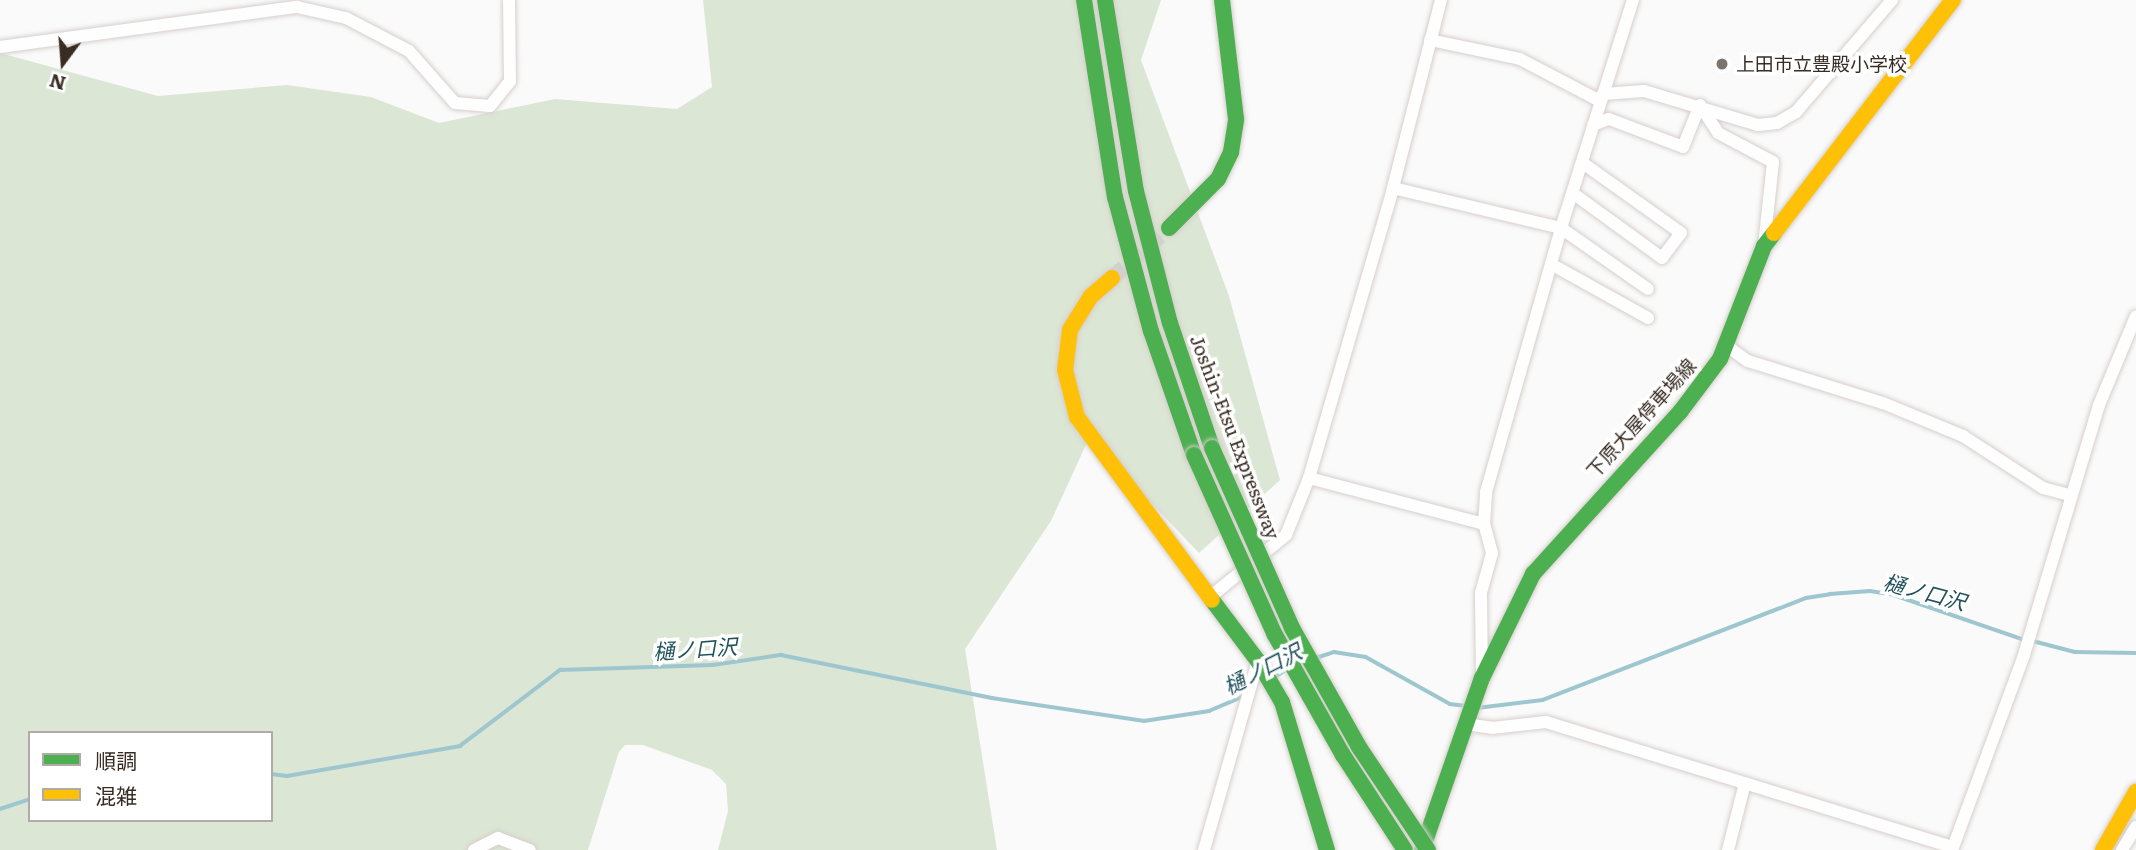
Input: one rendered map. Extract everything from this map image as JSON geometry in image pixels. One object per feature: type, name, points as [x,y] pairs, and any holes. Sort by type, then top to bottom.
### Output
[{"type":"main road","points":[[1083,0],[1118,208],[1151,331],[1194,454],[1275,635],[1343,755],[1405,850]]},
{"type":"main road","name":"Joshin-Etsu Expressway","points":[[1105,0],[1136,191],[1170,323],[1212,448],[1262,567],[1311,664],[1359,747],[1428,850]]},
{"type":"main road","points":[[1169,228],[1218,179],[1231,152],[1236,119],[1222,0]]},
{"type":"main road","name":"下原大屋停車場線","points":[[1422,850],[1482,678],[1514,606],[1547,555],[1680,412],[1727,346],[1764,246],[1953,0]]},
{"type":"main road","points":[[1111,278],[1091,296],[1070,330],[1065,370],[1068,392],[1101,455],[1258,661],[1282,702],[1327,850]]},
{"type":"main road","points":[[2103,850],[2136,792]]},
{"type":"street","points":[[0,47],[298,8],[346,18],[410,51],[455,103],[489,106],[510,81],[509,0]]},
{"type":"street","points":[[1210,597],[1286,535],[1309,478],[1393,188],[1441,0]]},
{"type":"street","points":[[1482,678],[1481,593],[1492,554],[1484,524],[1486,492],[1561,228],[1574,194],[1601,98],[1633,0]]},
{"type":"street","points":[[1430,40],[1520,59],[1601,98],[1644,91],[1700,105],[1758,125],[1777,123],[1796,112],[1892,0]]},
{"type":"street","points":[[1593,125],[1609,119],[1684,147],[1700,105]]},
{"type":"street","points":[[1700,105],[1718,133],[1773,162],[1764,246]]},
{"type":"street","points":[[1574,194],[1661,258],[1681,233],[1583,163]]},
{"type":"street","points":[[1393,188],[1561,228],[1648,289]]},
{"type":"street","points":[[1551,264],[1648,318]]},
{"type":"street","points":[[1469,713],[1492,728],[1546,722],[1952,849],[2026,648],[2099,405],[2136,316]]},
{"type":"street","points":[[1727,346],[1748,360],[1883,403],[1962,436],[2043,488],[2070,495]]},
{"type":"street","points":[[1309,478],[1484,524]]},
{"type":"street","points":[[1204,850],[1258,661]]},
{"type":"street","points":[[1728,850],[1745,783]]},
{"type":"street","points":[[2122,850],[2136,827]]},
{"type":"street","points":[[474,850],[498,838],[530,850]]},
{"type":"green space","points":[[703,0],[1161,0],[1141,60],[1229,296],[1280,480],[1199,553],[1089,438],[1051,521],[965,649],[997,850],[718,850],[728,811],[726,784],[712,770],[643,745],[625,745],[619,752],[588,850],[0,850],[0,53],[158,96],[287,85],[371,97],[439,123],[555,99],[677,109],[712,87]]},
{"type":"waterway","name":"樋ノ口沢","points":[[1477,708],[1543,700],[1806,598],[1830,594],[1870,591],[1894,595],[2025,640]]},
{"type":"waterway","name":"樋ノ口沢","points":[[2033,641],[2075,652],[2136,653]]},
{"type":"waterway","name":"樋ノ口沢","points":[[1316,658],[1334,652],[1366,657],[1450,704],[1466,706]]},
{"type":"waterway","name":"樋ノ口沢","points":[[273,774],[287,776],[460,746],[560,670],[713,665],[781,655],[992,698],[1144,721],[1209,711],[1245,696]]},
{"type":"waterway","name":"樋ノ口沢","points":[[1272,679],[1286,670]]},
{"type":"waterway","name":"樋ノ口沢","points":[[0,809],[28,800]]},
{"type":"tunnel","points":[[1112,278],[1169,228]]},
{"type":"traffic: fast","points":[[1084,0],[1115,197],[1151,331],[1194,455]]},
{"type":"traffic: fast","points":[[1105,0],[1136,191],[1170,323],[1212,448]]},
{"type":"traffic: fast","points":[[1169,228],[1218,179],[1231,152],[1236,119],[1222,0]]},
{"type":"traffic: fast","points":[[1422,850],[1482,678],[1533,574],[1680,412],[1720,359],[1764,246],[1774,233]]},
{"type":"traffic: fast","points":[[1212,448],[1292,628],[1359,747],[1428,850]]},
{"type":"traffic: fast","points":[[1194,455],[1275,635],[1343,755],[1405,850]]},
{"type":"traffic: fast","points":[[1212,600],[1258,661],[1282,702],[1327,850]]},
{"type":"traffic: slow","points":[[1774,233],[1953,0]]},
{"type":"traffic: slow","points":[[1112,278],[1091,296],[1070,330],[1065,370],[1077,417],[1212,600]]},
{"type":"traffic: slow","points":[[2103,850],[2136,792]]},
{"type":"place","name":"上田市立豊殿小学校","points":[[1722,64]]}]
